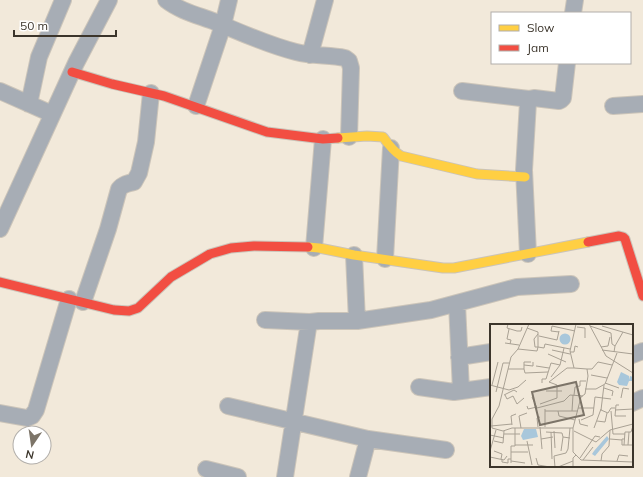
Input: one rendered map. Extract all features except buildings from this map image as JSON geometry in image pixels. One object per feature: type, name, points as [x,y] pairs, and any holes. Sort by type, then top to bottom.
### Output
[{"type":"street","points":[[29,104],[39,57],[64,0]]},
{"type":"street","points":[[0,229],[52,114],[109,0]]},
{"type":"street","points":[[166,0],[181,10],[286,50],[310,55],[345,58],[349,61],[351,68],[349,137]]},
{"type":"street","points":[[196,106],[223,25],[229,0]]},
{"type":"street","points":[[310,55],[325,0]]},
{"type":"street","points":[[573,12],[575,0]]},
{"type":"street","points":[[462,91],[529,99],[561,100],[567,64]]},
{"type":"street","points":[[72,72],[112,84],[164,96],[267,132],[323,139],[378,136],[383,137],[391,148],[401,156],[469,172],[488,175],[525,177]]},
{"type":"street","points":[[0,91],[52,114]]},
{"type":"street","points":[[0,413],[27,418],[32,416],[36,410],[76,301],[108,228],[119,189],[122,186],[134,182],[139,173],[146,142],[151,93]]},
{"type":"street","points":[[528,254],[525,177],[529,99]]},
{"type":"street","points":[[613,106],[643,104]]},
{"type":"street","points":[[314,248],[323,139]]},
{"type":"street","points":[[385,259],[391,148]]},
{"type":"street","points":[[0,282],[114,310],[132,311],[138,308],[171,276],[210,254],[231,248],[254,246],[301,246],[443,268],[454,268],[623,237],[637,257],[643,296]]},
{"type":"street","points":[[354,255],[357,321]]},
{"type":"street","points":[[265,320],[310,322],[357,321],[431,310],[517,287],[571,284]]},
{"type":"street","points":[[457,303],[461,392]]},
{"type":"street","points":[[285,477],[310,322]]},
{"type":"street","points":[[633,355],[643,351]]},
{"type":"street","points":[[459,357],[490,352]]},
{"type":"street","points":[[419,387],[454,392],[490,387]]},
{"type":"street","points":[[633,403],[643,398]]},
{"type":"street","points":[[228,406],[368,440],[446,450]]},
{"type":"street","points":[[358,477],[368,440]]},
{"type":"street","points":[[206,469],[238,477]]},
{"type":"traffic: slow","points":[[338,138],[367,136],[383,137],[393,150],[401,156],[477,174],[525,177]]},
{"type":"traffic: slow","points":[[308,247],[443,268],[454,268],[588,242]]},
{"type":"traffic: jam","points":[[72,72],[112,84],[164,96],[267,132],[323,139],[338,138]]},
{"type":"traffic: jam","points":[[588,242],[619,236],[623,237],[625,239],[643,296]]},
{"type":"traffic: jam","points":[[0,282],[114,310],[129,311],[138,308],[171,277],[210,254],[231,248],[254,246],[308,247]]}]
